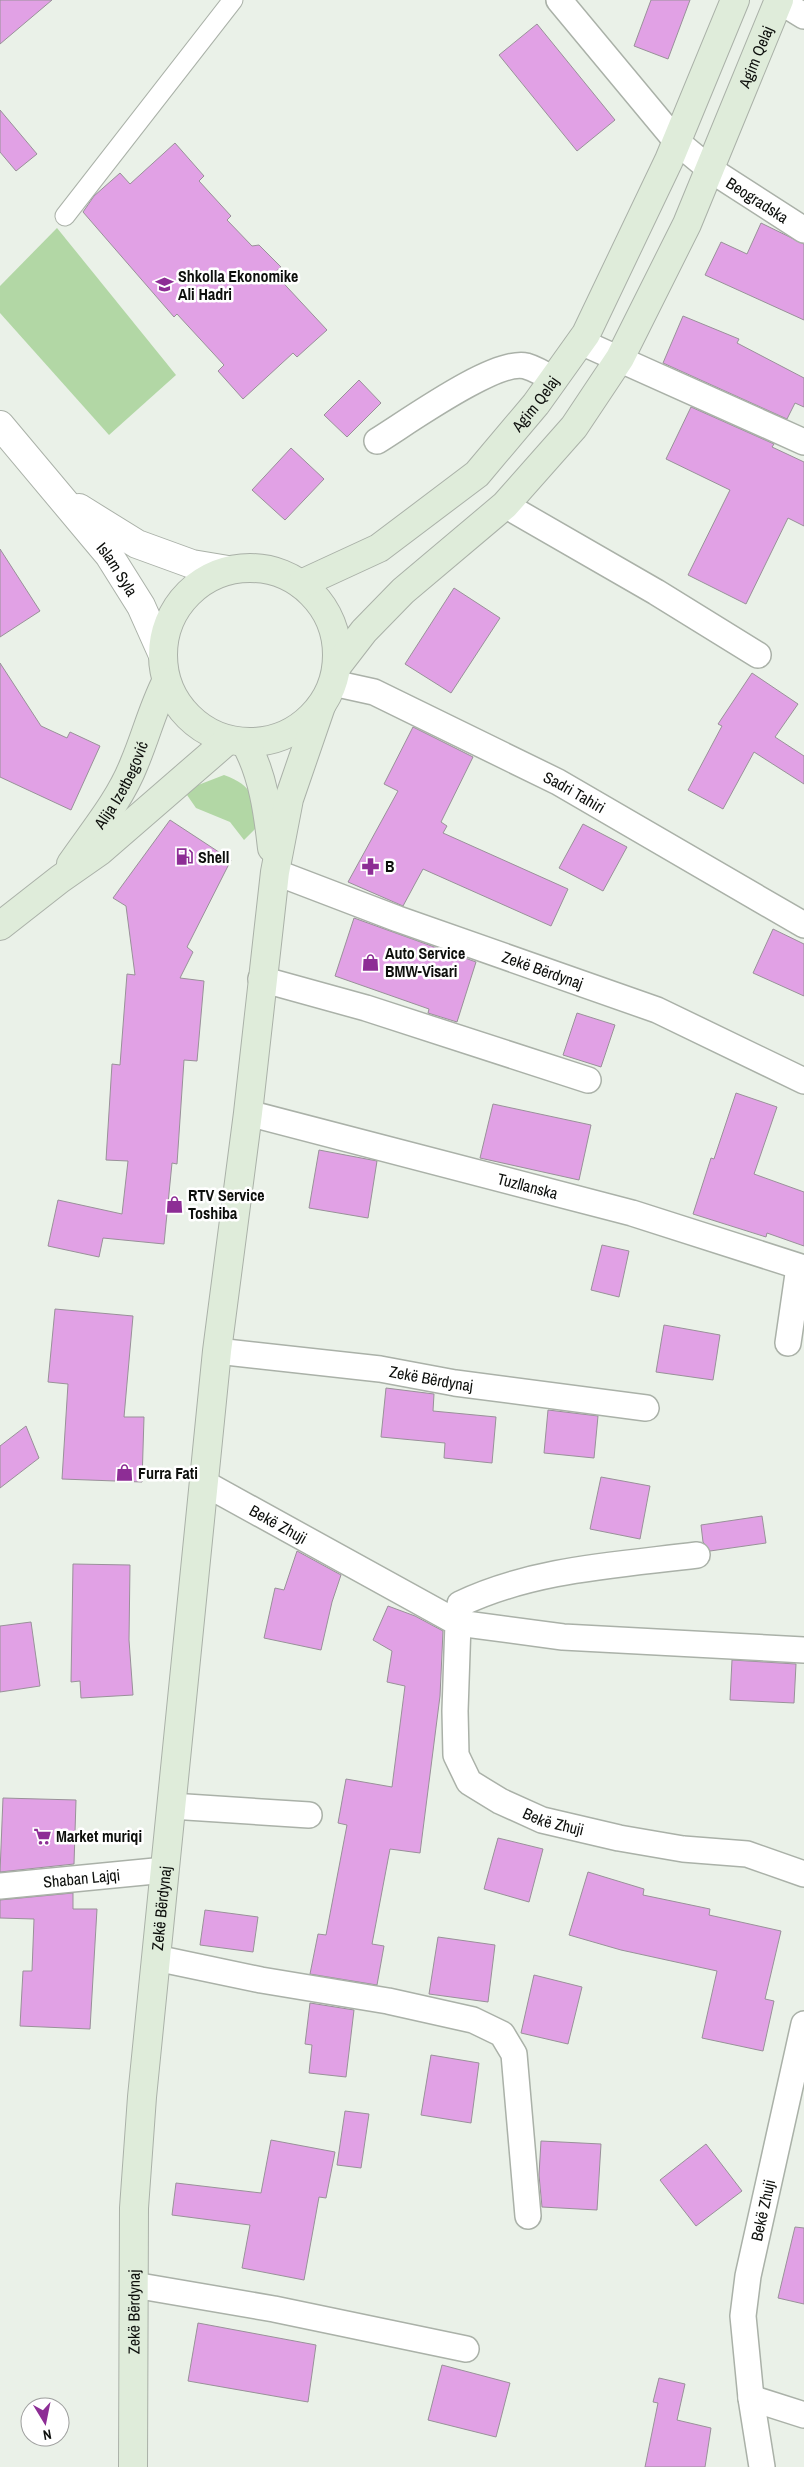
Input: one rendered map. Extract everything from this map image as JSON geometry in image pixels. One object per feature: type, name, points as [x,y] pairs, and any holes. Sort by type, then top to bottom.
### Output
[{"type":"main road","name":"Agim Qelaj","points":[[301,584],[379,548],[477,474],[554,380],[581,342],[677,142],[735,0]]},
{"type":"main road","name":"Agim Qelaj","points":[[330,685],[364,631],[403,592],[505,505],[574,427],[620,358],[654,293],[710,170],[779,0]]},
{"type":"main road","name":"Zekë Bërdynaj","points":[[133,2467],[134,2208],[142,2097],[217,1351],[248,1113],[261,979],[275,872],[289,799],[330,685],[335,632],[327,613],[316,597],[301,584],[278,572],[253,568],[228,570],[202,582],[181,600],[167,625],[162,653],[166,682],[180,708],[201,728],[237,742],[256,762],[269,816],[275,872]]},
{"type":"main road","name":"Alija Izetbegović","points":[[60,879],[109,809],[134,765],[152,709],[166,682]]},
{"type":"main road","points":[[237,742],[280,737],[303,725],[330,685]]},
{"type":"main road","name":"Alija Izetbegović","points":[[0,926],[60,879],[100,851],[237,742]]},
{"type":"street","points":[[65,216],[234,0]]},
{"type":"street","points":[[559,0],[677,142],[710,170]]},
{"type":"street","points":[[779,0],[804,16]]},
{"type":"street","name":"Beogradska","points":[[710,170],[804,230]]},
{"type":"street","points":[[581,342],[804,442]]},
{"type":"street","points":[[377,442],[438,401],[504,368],[525,366],[554,380]]},
{"type":"street","name":"Islam Syla","points":[[0,425],[109,555],[141,606],[162,653]]},
{"type":"street","name":"Islam Syla","points":[[58,494],[137,544],[192,564],[228,570]]},
{"type":"street","points":[[505,505],[663,596],[758,655]]},
{"type":"street","name":"Sadri Tahiri","points":[[330,685],[374,692],[558,782],[804,925]]},
{"type":"street","name":"Zekë Bërdynaj","points":[[275,872],[398,919],[657,1010],[804,1081]]},
{"type":"street","points":[[261,979],[366,1008],[588,1080]]},
{"type":"street","name":"Tuzllanska","points":[[248,1113],[632,1213],[801,1268]]},
{"type":"street","points":[[788,1343],[801,1268]]},
{"type":"street","name":"Zekë Bërdynaj","points":[[217,1351],[380,1369],[455,1383],[646,1408]]},
{"type":"street","name":"Bekë Zhuji","points":[[204,1484],[458,1623],[563,1637],[804,1650]]},
{"type":"street","points":[[458,1623],[460,1604],[481,1594],[539,1576],[698,1555]]},
{"type":"street","name":"Bekë Zhuji","points":[[458,1623],[455,1711],[456,1755],[469,1782],[500,1801],[542,1820],[619,1838],[683,1849],[747,1854],[804,1874]]},
{"type":"street","points":[[172,1806],[309,1814]]},
{"type":"street","name":"Shaban Lajqi","points":[[0,1886],[165,1870]]},
{"type":"street","points":[[156,1958],[262,1980],[388,2001],[473,2020],[502,2034],[514,2054],[528,2216]]},
{"type":"street","name":"Bekë Zhuji","points":[[762,2467],[751,2398],[744,2316],[748,2276],[804,2024]]},
{"type":"street","points":[[134,2284],[274,2309],[466,2349]]},
{"type":"street","points":[[751,2398],[804,2416]]},
{"type":"green space","points":[[57,228],[176,375],[109,435],[0,313],[0,286]]},
{"type":"green space","points":[[224,775],[242,784],[254,802],[255,829],[244,840],[230,822],[196,808],[187,795],[193,787]]},
{"type":"building","points":[[0,0],[52,0],[0,44]]},
{"type":"building","points":[[651,0],[690,0],[668,59],[634,46]]},
{"type":"building","points":[[537,24],[615,120],[577,151],[499,55]]},
{"type":"building","points":[[0,110],[37,154],[16,171],[0,152]]},
{"type":"building","name":"Shkolla Ekonomike Ali Hadri","points":[[175,143],[204,176],[199,181],[231,216],[227,220],[252,246],[259,245],[281,267],[274,273],[327,330],[297,357],[293,353],[243,399],[218,371],[224,365],[177,314],[174,317],[83,212],[94,196],[120,173],[130,184]]},
{"type":"building","points":[[761,223],[804,244],[804,320],[705,275],[721,242],[747,254]]},
{"type":"building","points":[[683,316],[739,339],[737,343],[804,378],[804,407],[795,403],[787,419],[663,363]]},
{"type":"building","points":[[359,380],[381,403],[347,437],[324,415]]},
{"type":"building","points":[[691,407],[774,444],[772,447],[804,462],[804,526],[788,518],[746,604],[688,575],[730,490],[666,459]]},
{"type":"building","points":[[291,448],[324,479],[285,520],[252,490]]},
{"type":"building","points":[[0,549],[40,611],[0,637]]},
{"type":"building","points":[[454,588],[500,618],[451,693],[405,664]]},
{"type":"building","points":[[0,663],[41,726],[67,738],[70,732],[100,746],[71,810],[0,777]]},
{"type":"building","points":[[752,673],[798,704],[775,737],[804,756],[804,784],[754,752],[723,809],[688,790],[722,726],[718,724]]},
{"type":"building","points":[[413,727],[473,757],[441,822],[447,826],[443,833],[568,889],[551,926],[423,869],[403,906],[348,882],[398,791],[384,784]]},
{"type":"building","points":[[170,820],[231,860],[187,947],[193,952],[180,978],[204,981],[197,1061],[184,1060],[177,1164],[172,1163],[164,1244],[103,1238],[99,1257],[48,1246],[58,1200],[122,1214],[128,1161],[106,1160],[112,1064],[120,1065],[127,974],[135,975],[126,906],[113,898]]},
{"type":"building","points":[[583,824],[627,847],[603,891],[559,868]]},
{"type":"building","points":[[354,918],[476,962],[457,1022],[428,1013],[429,1009],[335,976]]},
{"type":"building","points":[[773,929],[804,944],[804,996],[753,973]]},
{"type":"building","points":[[577,1013],[615,1025],[601,1067],[563,1055]]},
{"type":"building","points":[[736,1093],[777,1107],[754,1174],[804,1192],[804,1246],[767,1233],[766,1237],[693,1214],[711,1158],[714,1159]]},
{"type":"building","points":[[493,1104],[591,1125],[579,1180],[480,1158]]},
{"type":"building","points":[[319,1150],[377,1161],[368,1218],[309,1208]]},
{"type":"building","points":[[602,1245],[629,1251],[619,1297],[591,1290]]},
{"type":"building","points":[[55,1309],[133,1316],[124,1417],[144,1417],[142,1482],[62,1479],[68,1384],[48,1382]]},
{"type":"building","points":[[664,1325],[720,1335],[713,1380],[656,1372]]},
{"type":"building","points":[[386,1388],[434,1394],[433,1411],[496,1417],[492,1463],[444,1458],[445,1443],[381,1437]]},
{"type":"building","points":[[548,1410],[598,1416],[594,1458],[544,1453]]},
{"type":"building","points":[[26,1426],[39,1458],[0,1488],[0,1446]]},
{"type":"building","points":[[601,1477],[650,1486],[640,1539],[590,1529]]},
{"type":"building","points":[[762,1516],[766,1543],[710,1551],[703,1542],[701,1525]]},
{"type":"building","points":[[297,1551],[341,1575],[332,1602],[321,1650],[264,1638],[275,1588],[284,1590]]},
{"type":"building","points":[[73,1564],[130,1565],[129,1640],[133,1695],[81,1698],[80,1681],[71,1682]]},
{"type":"building","points":[[388,1606],[415,1616],[443,1631],[440,1696],[420,1853],[390,1849],[372,1944],[384,1946],[377,1985],[310,1974],[318,1934],[326,1935],[347,1825],[338,1823],[346,1779],[392,1787],[405,1686],[387,1682],[392,1651],[373,1640]]},
{"type":"building","points":[[31,1622],[40,1686],[0,1692],[0,1626]]},
{"type":"building","points":[[732,1660],[796,1664],[794,1703],[730,1700]]},
{"type":"building","points":[[3,1798],[76,1800],[74,1864],[0,1872]]},
{"type":"building","points":[[498,1838],[543,1849],[529,1902],[484,1889]]},
{"type":"building","points":[[588,1872],[644,1889],[643,1895],[710,1909],[709,1915],[781,1931],[765,1999],[774,2001],[763,2051],[702,2038],[717,1971],[621,1950],[569,1935]]},
{"type":"building","points":[[73,1893],[73,1909],[97,1909],[90,2029],[20,2026],[23,1971],[32,1971],[34,1919],[0,1918],[0,1900]]},
{"type":"building","points":[[205,1910],[258,1917],[253,1952],[200,1945]]},
{"type":"building","points":[[438,1937],[495,1945],[488,2002],[429,1994]]},
{"type":"building","points":[[534,1975],[582,1987],[568,2044],[521,2033]]},
{"type":"building","points":[[310,2003],[354,2010],[346,2077],[309,2073],[312,2045],[305,2044]]},
{"type":"building","points":[[431,2055],[479,2063],[471,2123],[421,2115]]},
{"type":"building","points":[[345,2111],[369,2114],[361,2168],[337,2165]]},
{"type":"building","points":[[271,2140],[335,2152],[326,2198],[319,2197],[304,2280],[242,2268],[250,2225],[172,2215],[176,2183],[261,2193]]},
{"type":"building","points":[[541,2141],[601,2144],[597,2210],[542,2207],[539,2175]]},
{"type":"building","points":[[706,2144],[742,2191],[696,2226],[660,2180]]},
{"type":"building","points":[[795,2227],[804,2228],[804,2304],[778,2298]]},
{"type":"building","points":[[198,2323],[316,2345],[308,2402],[188,2381]]},
{"type":"building","points":[[442,2365],[510,2383],[496,2437],[428,2420]]},
{"type":"building","points":[[659,2378],[685,2384],[677,2420],[711,2428],[705,2467],[645,2467],[658,2403],[653,2402]]},
{"type":"place","name":"Shkolla Ekonomike Ali Hadri","points":[[164,285]]},
{"type":"place","name":"Shell","points":[[184,857]]},
{"type":"place","name":"B","points":[[371,866]]},
{"type":"place","name":"Auto Service BMW-Visari","points":[[371,962]]},
{"type":"place","name":"RTV Service Toshiba","points":[[174,1204]]},
{"type":"place","name":"Furra Fati","points":[[124,1473]]},
{"type":"place","name":"Market muriqi","points":[[42,1836]]}]
